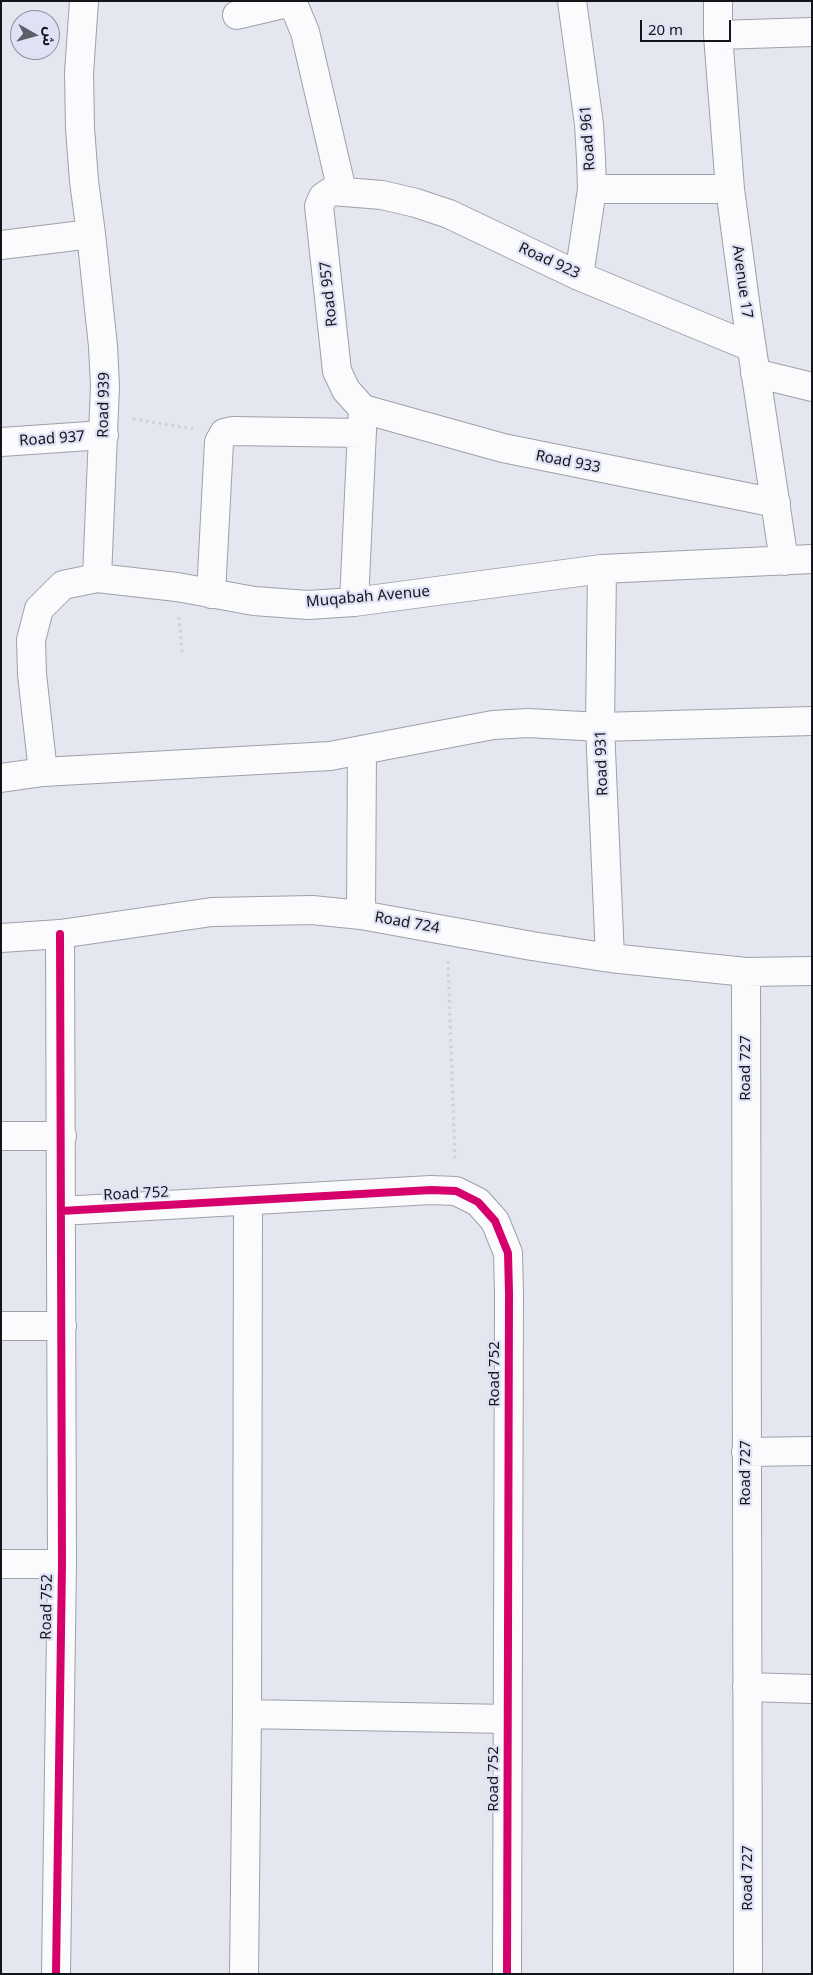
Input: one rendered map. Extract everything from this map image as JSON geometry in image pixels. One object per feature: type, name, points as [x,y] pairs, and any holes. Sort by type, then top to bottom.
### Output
[{"type":"street","name":"Road 939","points":[[84,1],[79,73],[80,128],[84,181],[103,346],[104,425],[97,578]]},
{"type":"street","name":"Road 961","points":[[572,1],[589,124],[592,190],[580,276]]},
{"type":"street","name":"Avenue 17","points":[[718,1],[718,35],[730,189],[753,360],[784,561]]},
{"type":"street","points":[[237,15],[292,2],[305,32],[342,191]]},
{"type":"street","points":[[718,35],[812,32]]},
{"type":"street","points":[[592,190],[730,189]]},
{"type":"street","name":"Road 957","points":[[342,191],[332,191],[323,197],[319,206],[337,371],[363,421]]},
{"type":"street","name":"Road 923","points":[[342,191],[382,195],[416,203],[449,214],[812,387]]},
{"type":"street","points":[[1,246],[91,234]]},
{"type":"street","points":[[354,602],[363,421]]},
{"type":"street","name":"Road 933","points":[[224,433],[363,421],[776,503]]},
{"type":"street","name":"Road 937","points":[[1,442],[104,425]]},
{"type":"street","points":[[211,594],[219,442],[224,433]]},
{"type":"street","name":"Muqabah Avenue","points":[[42,772],[32,674],[31,640],[39,608],[63,585],[97,578],[177,587],[254,601],[308,605],[354,602],[602,569],[812,559]]},
{"type":"street","name":"Road 931","points":[[602,569],[600,727],[610,958]]},
{"type":"street","points":[[1,778],[42,772],[330,756],[493,726],[528,723],[600,727],[812,721]]},
{"type":"street","points":[[361,915],[362,750]]},
{"type":"street","name":"Road 724","points":[[1,938],[60,934],[212,912],[312,910],[361,915],[610,958],[746,972],[812,971]]},
{"type":"street","name":"Road 752","points":[[56,1974],[62,1564],[60,934]]},
{"type":"street","name":"Road 727","points":[[746,972],[748,1974]]},
{"type":"street","points":[[1,1136],[62,1136]]},
{"type":"street","name":"Road 752","points":[[62,1212],[403,1191],[456,1191],[478,1202],[495,1221],[508,1254],[509,1293],[507,1974]]},
{"type":"street","points":[[244,1974],[247,1714],[248,1202]]},
{"type":"street","points":[[1,1326],[62,1326]]},
{"type":"street","points":[[746,1452],[812,1451]]},
{"type":"street","points":[[1,1564],[62,1564]]},
{"type":"street","points":[[747,1687],[812,1688]]},
{"type":"street","points":[[247,1714],[508,1718]]},
{"type":"path","points":[[104,425],[224,433]]},
{"type":"path","points":[[447,930],[456,1191]]},
{"type":"cycle path","points":[[56,1974],[62,1564],[60,934]]},
{"type":"cycle path","points":[[61,1211],[431,1190],[456,1191],[478,1202],[495,1221],[508,1253],[509,1293],[507,1974]]}]
